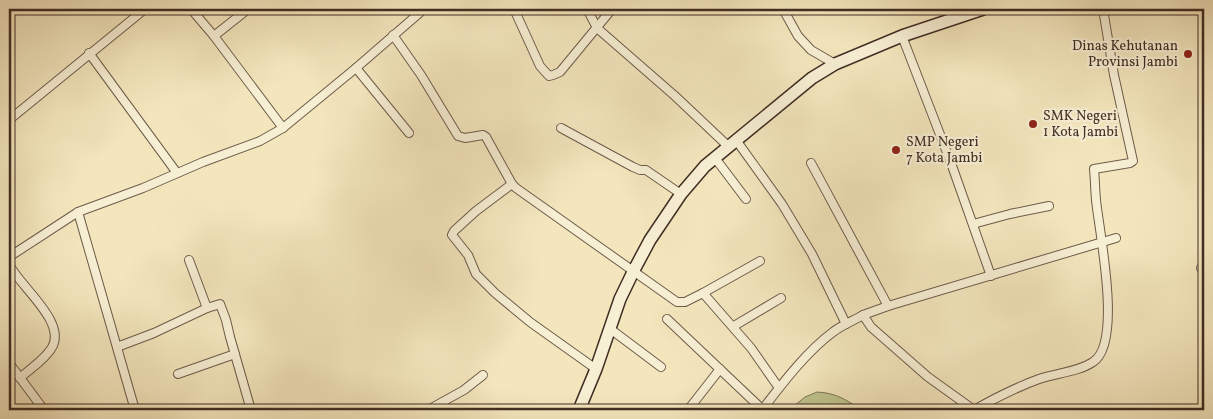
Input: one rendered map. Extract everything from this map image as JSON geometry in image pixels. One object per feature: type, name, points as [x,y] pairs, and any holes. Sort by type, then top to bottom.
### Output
[{"type":"street","points":[[9,120],[145,9]]},
{"type":"street","points":[[191,9],[214,36],[283,128]]},
{"type":"street","points":[[214,36],[248,9]]},
{"type":"street","points":[[9,259],[61,221],[78,212],[260,141],[283,128],[424,9]]},
{"type":"street","points":[[514,9],[540,66],[549,76],[554,76],[560,72],[612,9]]},
{"type":"street","points":[[587,9],[597,28],[732,143],[782,204],[812,254],[846,324]]},
{"type":"street","points":[[783,9],[798,36],[811,50],[835,64]]},
{"type":"street","points":[[579,410],[596,369],[620,300],[634,270],[650,240],[680,194],[704,166],[812,78],[835,64],[902,36],[983,9]]},
{"type":"street","points":[[863,315],[872,327],[928,377],[974,410],[1039,379],[1087,366],[1102,353],[1107,325],[1108,284],[1096,199],[1094,169],[1133,161],[1114,75],[1103,9]]},
{"type":"street","points":[[393,35],[421,75],[453,130],[461,138],[483,134],[512,184],[524,195],[540,204],[677,302],[685,302],[704,293],[760,261]]},
{"type":"street","points":[[902,36],[952,163],[991,276]]},
{"type":"street","points":[[89,53],[177,173]]},
{"type":"street","points":[[356,68],[409,134]]},
{"type":"street","points":[[561,128],[632,167],[646,170],[680,194]]},
{"type":"street","points":[[715,158],[746,199]]},
{"type":"street","points":[[811,163],[888,306]]},
{"type":"street","points":[[512,184],[476,211],[452,235],[468,255],[476,274],[495,292],[530,322],[596,369]]},
{"type":"street","points":[[973,224],[1049,206]]},
{"type":"street","points":[[78,212],[135,410]]},
{"type":"street","points":[[667,319],[762,410],[779,388],[824,340],[846,324],[863,315],[1116,238]]},
{"type":"street","points":[[189,260],[207,308]]},
{"type":"street","points":[[9,264],[52,323],[55,337],[53,347],[48,354],[20,378]]},
{"type":"street","points":[[704,293],[734,326],[779,388]]},
{"type":"street","points":[[734,326],[781,298]]},
{"type":"street","points":[[116,346],[154,333],[207,308],[218,304],[221,305],[251,410]]},
{"type":"street","points":[[609,328],[661,367]]},
{"type":"street","points":[[178,374],[235,354]]},
{"type":"street","points":[[9,363],[44,410]]},
{"type":"street","points":[[688,410],[720,369]]},
{"type":"street","points":[[428,410],[464,390],[483,374]]},
{"type":"street","points":[[9,408],[23,410]]},
{"type":"street","points":[[1199,410],[1204,409]]},
{"type":"green space","points":[[817,392],[836,395],[862,410],[789,410],[805,397]]},
{"type":"place","name":"Dinas Kehutanan Provinsi Jambi","points":[[1188,54]]},
{"type":"place","name":"SMK Negeri 1 Kota Jambi","points":[[1033,124]]},
{"type":"place","name":"SMP Negeri 7 Kota Jambi","points":[[896,150]]}]
